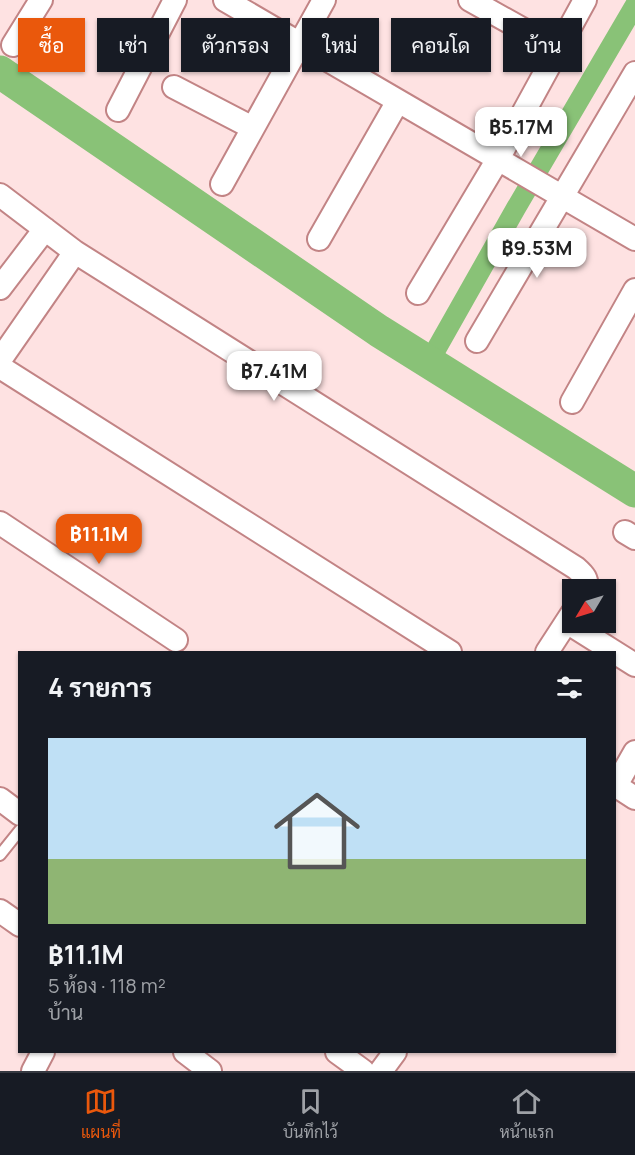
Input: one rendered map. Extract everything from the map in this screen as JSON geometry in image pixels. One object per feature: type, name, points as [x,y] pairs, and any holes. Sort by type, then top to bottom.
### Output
[{"type":"street","points":[[118,110],[176,0]]},
{"type":"street","points":[[225,0],[635,239]]},
{"type":"street","points":[[222,184],[324,0]]},
{"type":"street","points":[[470,0],[503,19]]},
{"type":"street","points":[[575,18],[585,0]]},
{"type":"street","points":[[13,45],[38,1]]},
{"type":"street","points":[[418,293],[498,159],[546,72]]},
{"type":"street","points":[[477,340],[556,193],[635,73]]},
{"type":"street","points":[[174,87],[253,128]]},
{"type":"street","points":[[319,239],[398,101]]},
{"type":"street","points":[[0,195],[75,252],[576,568],[586,579]]},
{"type":"street","points":[[0,288],[45,229]]},
{"type":"street","points":[[0,360],[75,252]]},
{"type":"street","points":[[572,402],[635,290]]},
{"type":"street","points":[[0,367],[448,651]]},
{"type":"street","points":[[0,523],[176,640]]},
{"type":"street","points":[[548,651],[562,633]]},
{"type":"street","points":[[592,633],[635,664]]},
{"type":"street","points":[[616,784],[635,753]]},
{"type":"street","points":[[616,787],[635,798]]},
{"type":"street","points":[[0,799],[18,812]]},
{"type":"street","points":[[33,1071],[43,1053]]},
{"type":"street","points":[[190,1053],[210,1071]]},
{"type":"street","points":[[381,1071],[394,1053]]},
{"type":"lane","points":[[0,855],[18,832]]},
{"type":"waterway","points":[[429,362],[635,5]]},
{"type":"waterway","points":[[0,72],[379,331],[635,491]]}]
